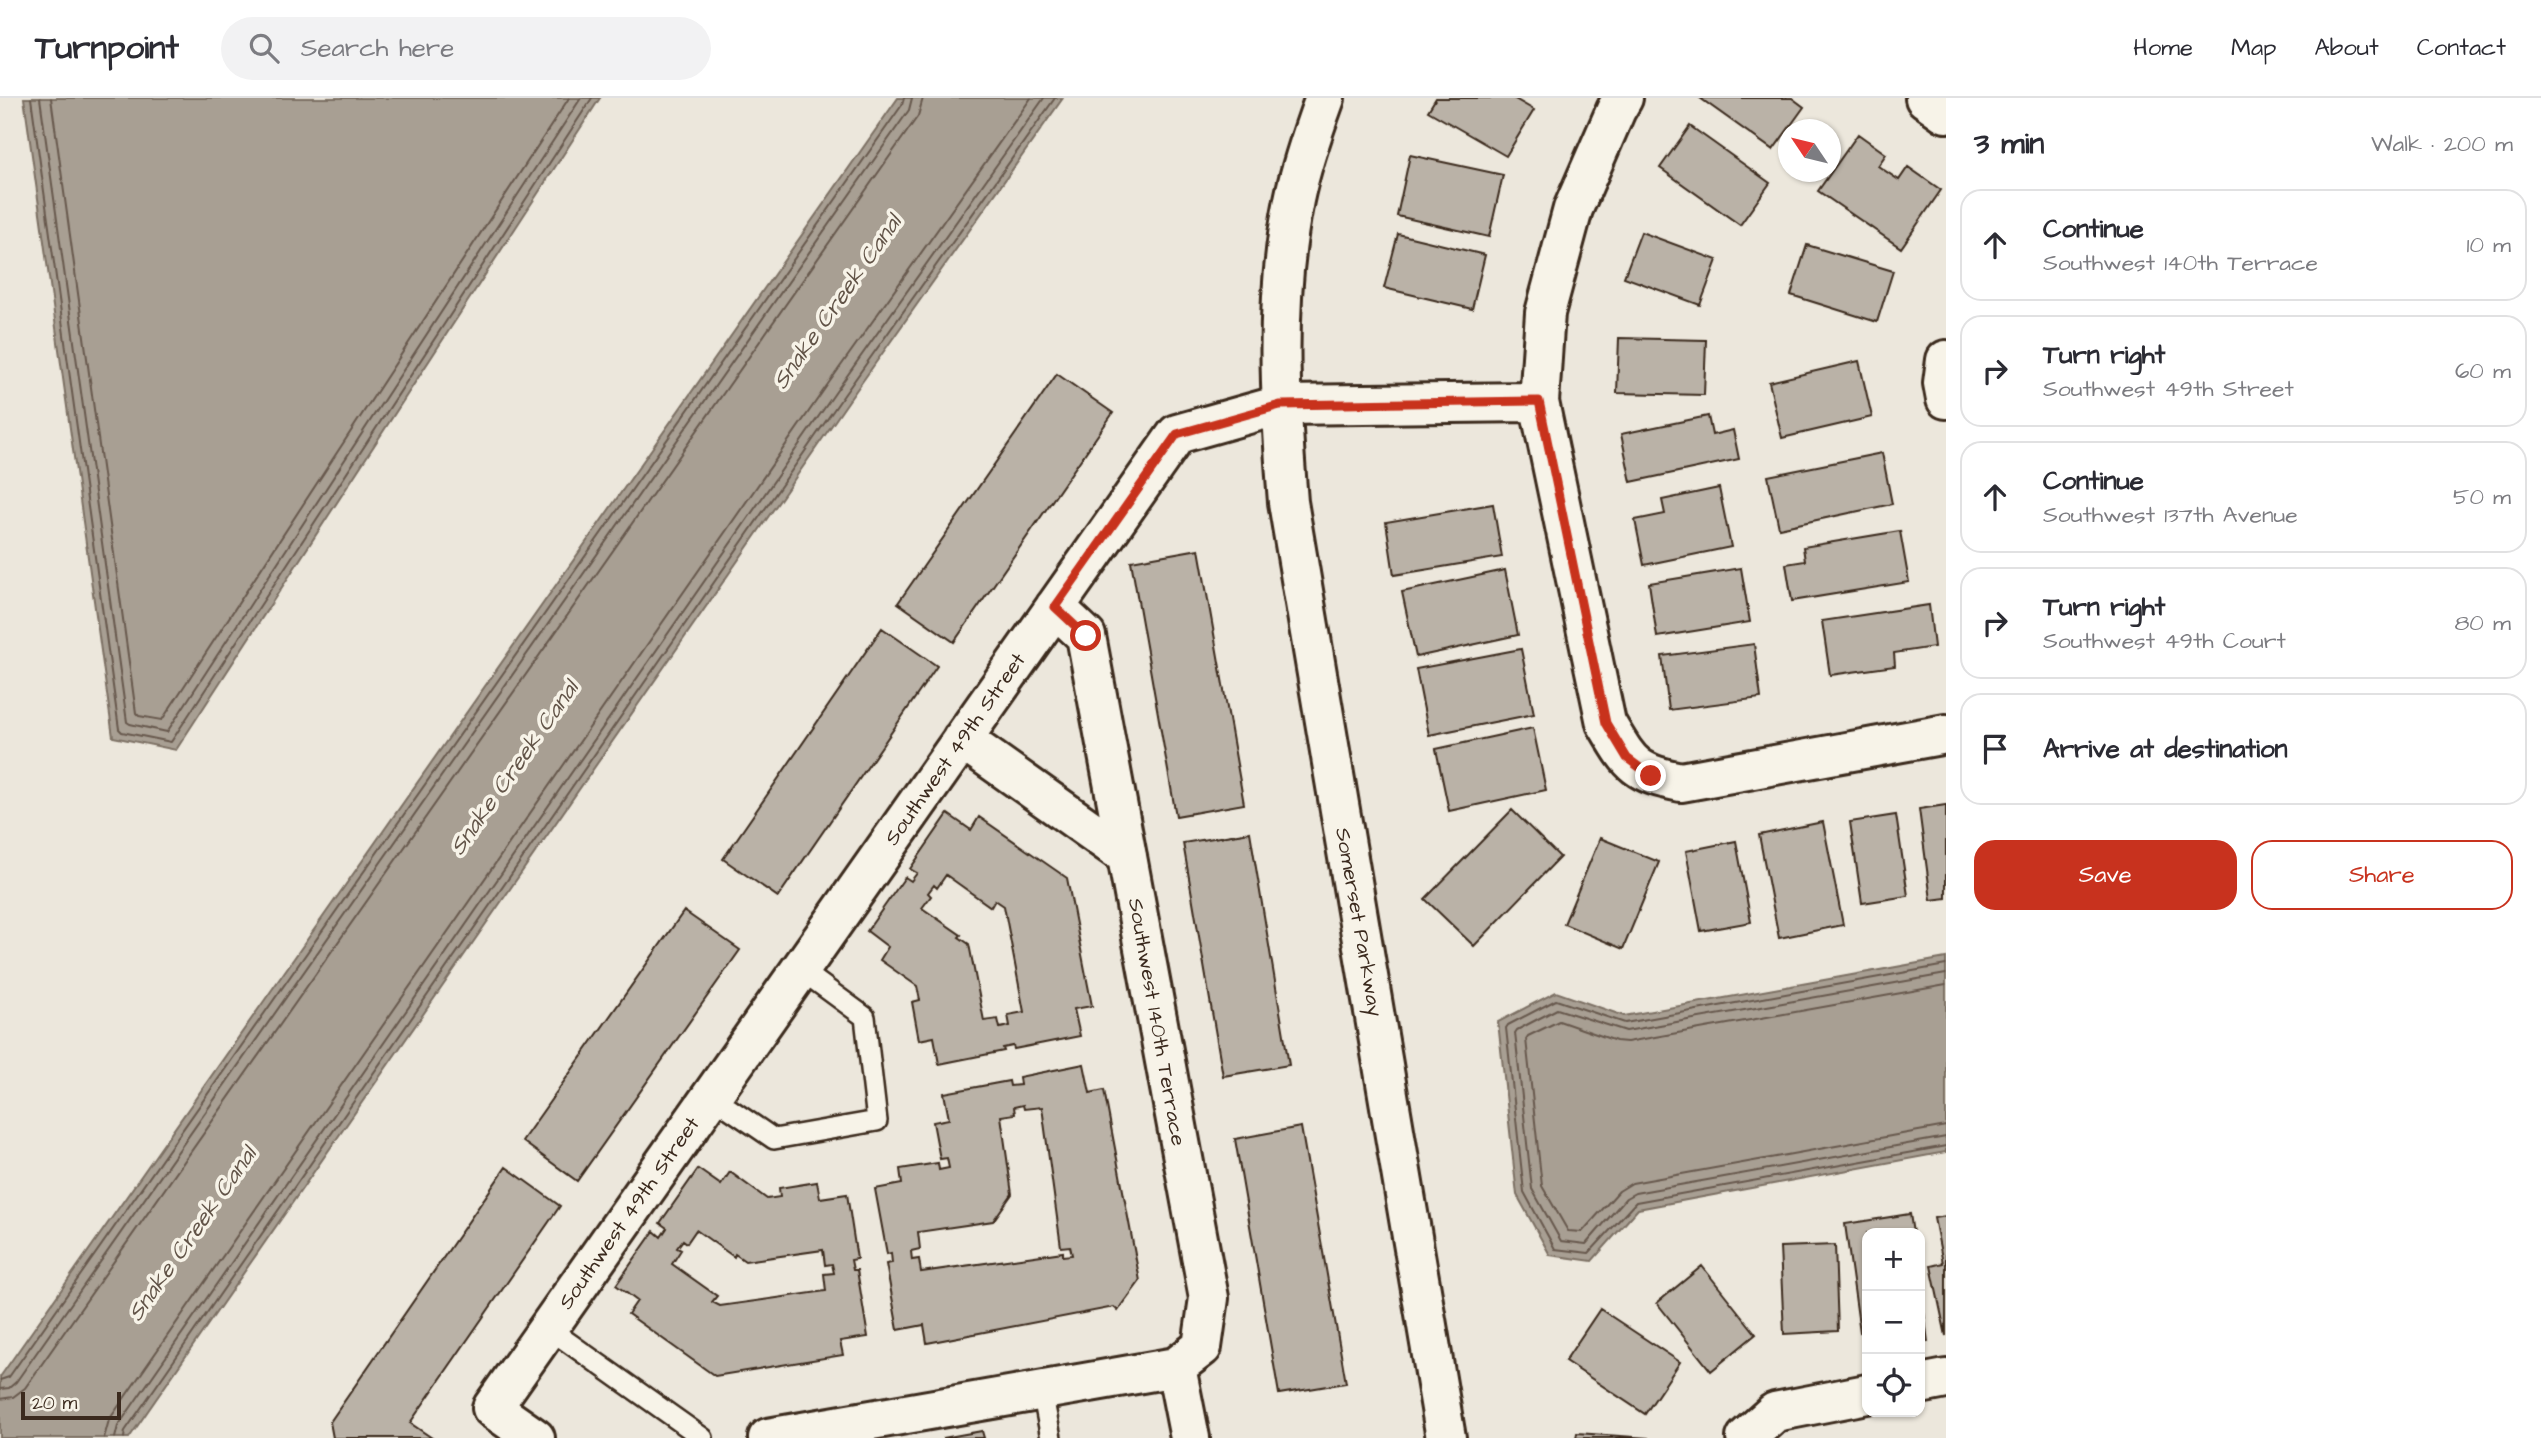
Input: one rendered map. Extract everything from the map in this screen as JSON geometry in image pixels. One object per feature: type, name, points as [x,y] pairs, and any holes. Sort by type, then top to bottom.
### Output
[{"type":"street","points":[[1280,405],[1282,293],[1294,200],[1325,98]]},
{"type":"street","points":[[1623,98],[1573,209],[1545,313],[1539,401],[1606,723],[1627,758],[1651,776],[1681,782],[1946,734]]},
{"type":"street","points":[[1925,98],[1946,113]]},
{"type":"street","points":[[1946,360],[1943,383],[1946,399]]},
{"type":"street","name":"Southwest 49th Street","points":[[535,1438],[492,1408],[1177,434],[1280,405],[1539,401]]},
{"type":"street","name":"Somerset Parkway","points":[[1280,405],[1288,502],[1446,1438]]},
{"type":"street","name":"Southwest 140th Terrace","points":[[1055,607],[1086,636],[1209,1298],[1202,1347],[1176,1367]]},
{"type":"street","points":[[962,739],[1127,856]]},
{"type":"street","points":[[768,1438],[1176,1367],[1190,1438]]},
{"type":"street","points":[[1925,1383],[1946,1379]]},
{"type":"street","points":[[1746,1436],[1775,1412],[1862,1395]]},
{"type":"lane","points":[[711,1097],[774,1139],[877,1121],[865,1017],[801,970]]},
{"type":"lane","points":[[548,1328],[703,1438]]},
{"type":"lane","points":[[1042,1391],[1051,1438]]},
{"type":"water","points":[[24,98],[600,98],[176,750],[113,737]]},
{"type":"water","name":"Snake Creek Canal","points":[[898,98],[1063,98],[850,399],[129,1438],[0,1438],[0,1377]]},
{"type":"water","points":[[1946,958],[1946,1152],[1638,1209],[1592,1261],[1550,1255],[1517,1195],[1498,1022],[1556,992],[1624,1016]]},
{"type":"building","points":[[1436,98],[1513,98],[1534,110],[1506,156],[1428,111]]},
{"type":"building","points":[[1700,98],[1792,98],[1804,107],[1795,119],[1778,119],[1778,143],[1773,150]]},
{"type":"building","points":[[1690,126],[1770,183],[1740,225],[1660,168]]},
{"type":"building","points":[[1858,134],[1886,154],[1878,166],[1899,180],[1908,167],[1941,190],[1901,248],[1818,191],[1824,182],[1841,182],[1841,158]]},
{"type":"building","points":[[1410,155],[1503,175],[1489,237],[1397,216]]},
{"type":"building","points":[[1641,232],[1717,260],[1700,305],[1624,277]]},
{"type":"building","points":[[1398,234],[1485,255],[1472,309],[1384,288]]},
{"type":"building","points":[[1807,245],[1893,271],[1877,322],[1791,295]]},
{"type":"building","points":[[1619,338],[1706,340],[1704,395],[1617,393]]},
{"type":"building","points":[[1859,361],[1872,417],[1782,438],[1769,382]]},
{"type":"building","points":[[1057,374],[1113,413],[954,642],[898,603]]},
{"type":"building","points":[[1708,416],[1712,435],[1733,430],[1739,459],[1631,482],[1621,434]]},
{"type":"building","points":[[1882,453],[1892,504],[1779,528],[1768,476]]},
{"type":"building","points":[[1719,488],[1731,547],[1644,565],[1635,520],[1665,514],[1662,500]]},
{"type":"building","points":[[1493,504],[1502,557],[1394,575],[1386,522]]},
{"type":"building","points":[[1900,531],[1909,582],[1792,601],[1786,564],[1805,561],[1803,547]]},
{"type":"building","points":[[1199,549],[1244,804],[1176,816],[1131,561]]},
{"type":"building","points":[[1741,568],[1750,622],[1657,637],[1649,583]]},
{"type":"building","points":[[1505,570],[1518,635],[1416,657],[1402,592]]},
{"type":"building","points":[[1929,605],[1934,647],[1894,653],[1895,666],[1830,675],[1822,621]]},
{"type":"building","points":[[882,628],[937,666],[778,897],[723,859]]},
{"type":"building","points":[[1754,644],[1761,698],[1669,710],[1662,656]]},
{"type":"building","points":[[1521,649],[1534,714],[1429,735],[1416,669]]},
{"type":"building","points":[[1533,728],[1546,790],[1449,811],[1436,749]]},
{"type":"building","points":[[1946,805],[1946,898],[1931,900],[1919,809]]},
{"type":"building","points":[[1512,810],[1560,857],[1474,946],[1425,899]]},
{"type":"building","points":[[948,814],[971,830],[979,817],[1067,878],[1092,1006],[1074,1009],[1080,1036],[1014,1049],[1013,1046],[1003,1048],[1004,1051],[939,1064],[934,1037],[919,1040],[912,1002],[920,1000],[917,986],[880,960],[888,947],[867,931],[905,877],[911,881],[917,873],[910,869]],"holes":[[[946,875],[991,907],[995,900],[1004,906],[1024,1012],[1008,1015],[1010,1026],[1000,1028],[998,1019],[984,1021],[969,944],[959,937],[961,935],[922,908],[931,896],[928,893],[934,885],[937,888]]]},
{"type":"building","points":[[1896,815],[1908,896],[1862,903],[1850,822]]},
{"type":"building","points":[[1823,822],[1843,925],[1779,938],[1759,835]]},
{"type":"building","points":[[1250,832],[1289,1065],[1223,1076],[1183,843]]},
{"type":"building","points":[[1600,838],[1659,862],[1623,949],[1564,924]]},
{"type":"building","points":[[1736,841],[1751,922],[1701,931],[1686,851]]},
{"type":"building","points":[[684,911],[740,950],[577,1181],[522,1141]]},
{"type":"building","points":[[1084,1064],[1090,1093],[1104,1090],[1140,1281],[1118,1311],[1114,1307],[927,1343],[924,1325],[898,1330],[886,1264],[892,1263],[891,1253],[887,1254],[875,1189],[902,1184],[900,1169],[938,1163],[939,1170],[949,1168],[947,1158],[940,1159],[933,1122],[949,1119],[944,1093],[1009,1081],[1010,1086],[1020,1085],[1019,1077]],"holes":[[[1023,1105],[1024,1109],[1042,1107],[1061,1247],[1070,1246],[1072,1255],[1063,1256],[1063,1252],[921,1272],[919,1259],[912,1260],[911,1251],[920,1249],[918,1232],[993,1221],[1012,1194],[1001,1116],[1015,1114],[1014,1107]]]},
{"type":"building","points":[[1301,1127],[1346,1383],[1279,1394],[1235,1139]]},
{"type":"building","points":[[506,1167],[560,1206],[410,1423],[432,1438],[333,1438],[330,1422]]},
{"type":"building","points":[[698,1169],[721,1185],[730,1172],[767,1199],[780,1197],[779,1188],[817,1182],[820,1198],[847,1194],[857,1259],[851,1260],[853,1270],[857,1270],[868,1337],[840,1341],[843,1355],[715,1376],[628,1314],[637,1301],[616,1285],[654,1231],[661,1237],[667,1228],[660,1223]],"holes":[[[696,1230],[734,1257],[735,1254],[745,1261],[823,1250],[825,1265],[832,1264],[834,1273],[824,1274],[826,1291],[720,1306],[712,1302],[717,1296],[672,1264],[681,1250],[677,1248],[683,1240],[687,1243]]]},
{"type":"building","points":[[1910,1214],[1912,1228],[1862,1228],[1862,1332],[1860,1332],[1845,1224]]},
{"type":"building","points":[[1946,1216],[1946,1336],[1931,1266],[1943,1263],[1934,1218]]},
{"type":"building","points":[[1835,1245],[1838,1331],[1784,1334],[1780,1247]]},
{"type":"building","points":[[1702,1266],[1756,1334],[1711,1371],[1657,1303]]},
{"type":"building","points":[[1600,1309],[1680,1362],[1645,1414],[1565,1361]]},
{"type":"building","points":[[1925,1320],[1928,1342],[1925,1342]]},
{"type":"building","points":[[982,1431],[984,1438],[943,1438]]},
{"type":"building","points":[[1577,1433],[1649,1438],[1576,1438]]},
{"type":"route","points":[[1086,636],[1055,607],[1177,434],[1280,405],[1539,401],[1606,723],[1627,758],[1651,776]]}]
